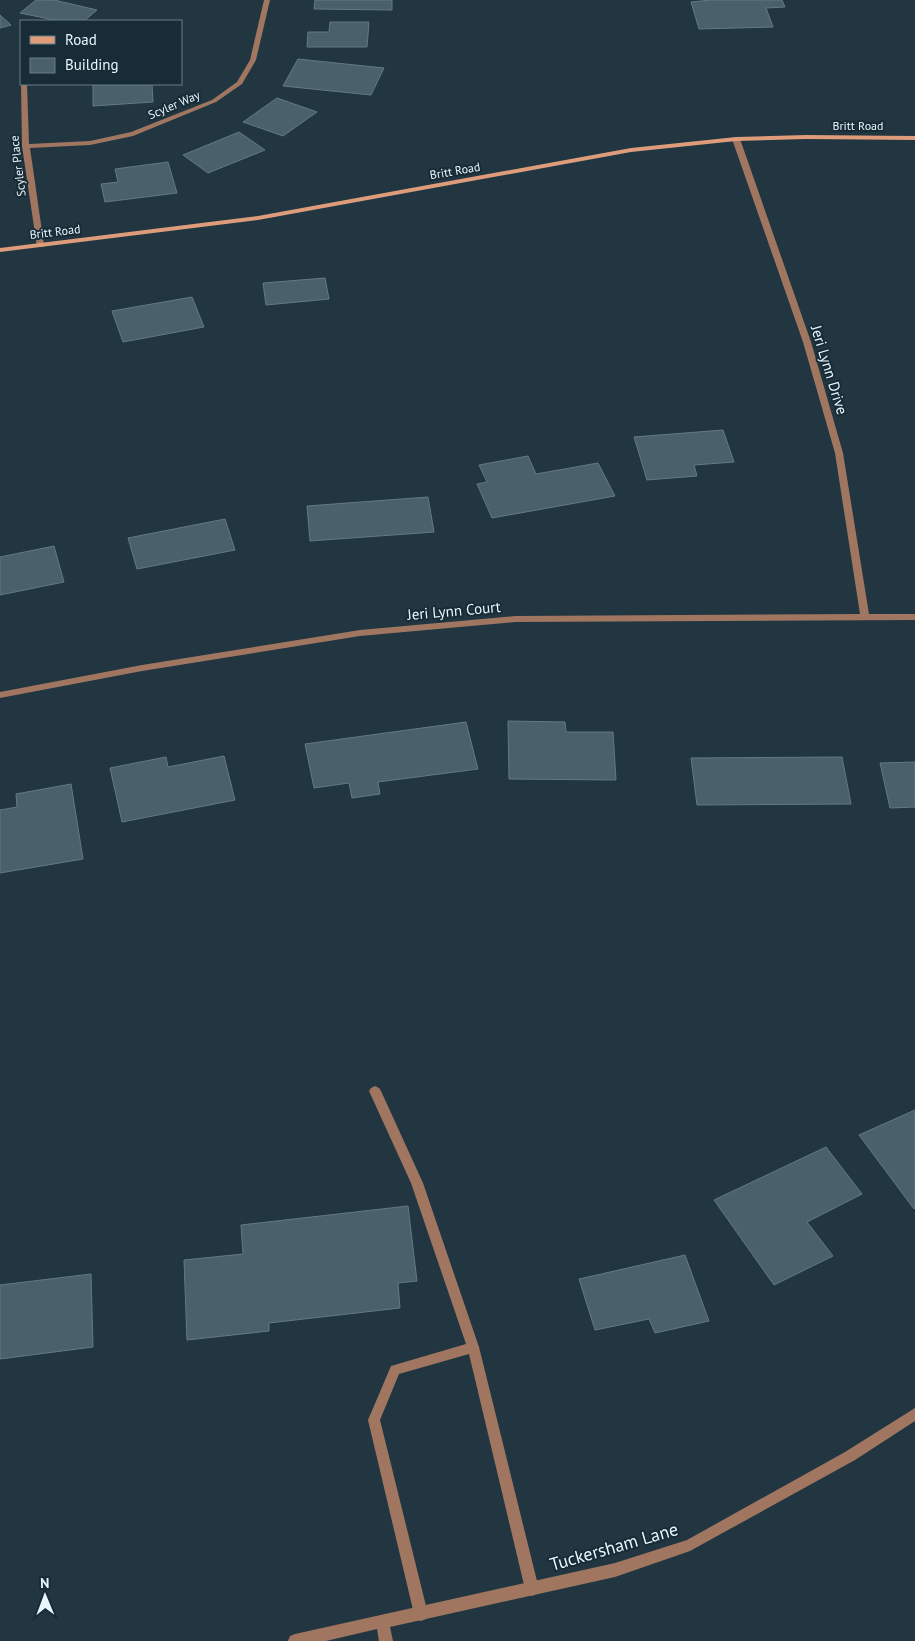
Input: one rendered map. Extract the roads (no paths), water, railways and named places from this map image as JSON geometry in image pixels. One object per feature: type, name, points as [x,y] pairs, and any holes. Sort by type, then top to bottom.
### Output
[{"type":"street","name":"Scyler Way","points":[[26,146],[90,143],[133,134],[214,101],[240,83],[253,60],[267,0]]},
{"type":"street","name":"Scyler Place","points":[[24,85],[26,146],[40,245]]},
{"type":"street","name":"Britt Road","points":[[0,250],[258,218],[630,150],[736,139],[806,137],[915,138]]},
{"type":"street","name":"Jeri Lynn Drive","points":[[736,139],[807,342],[839,453],[866,617]]},
{"type":"street","name":"Jeri Lynn Court","points":[[0,695],[142,668],[360,632],[515,619],[915,617]]},
{"type":"street","points":[[374,1091],[417,1183],[472,1347],[532,1589]]},
{"type":"street","points":[[421,1614],[374,1420],[394,1370],[472,1347]]},
{"type":"street","name":"Tuckersham Lane","points":[[295,1641],[615,1570],[690,1545],[850,1456],[915,1414]]},
{"type":"street","points":[[383,1623],[386,1641]]}]
